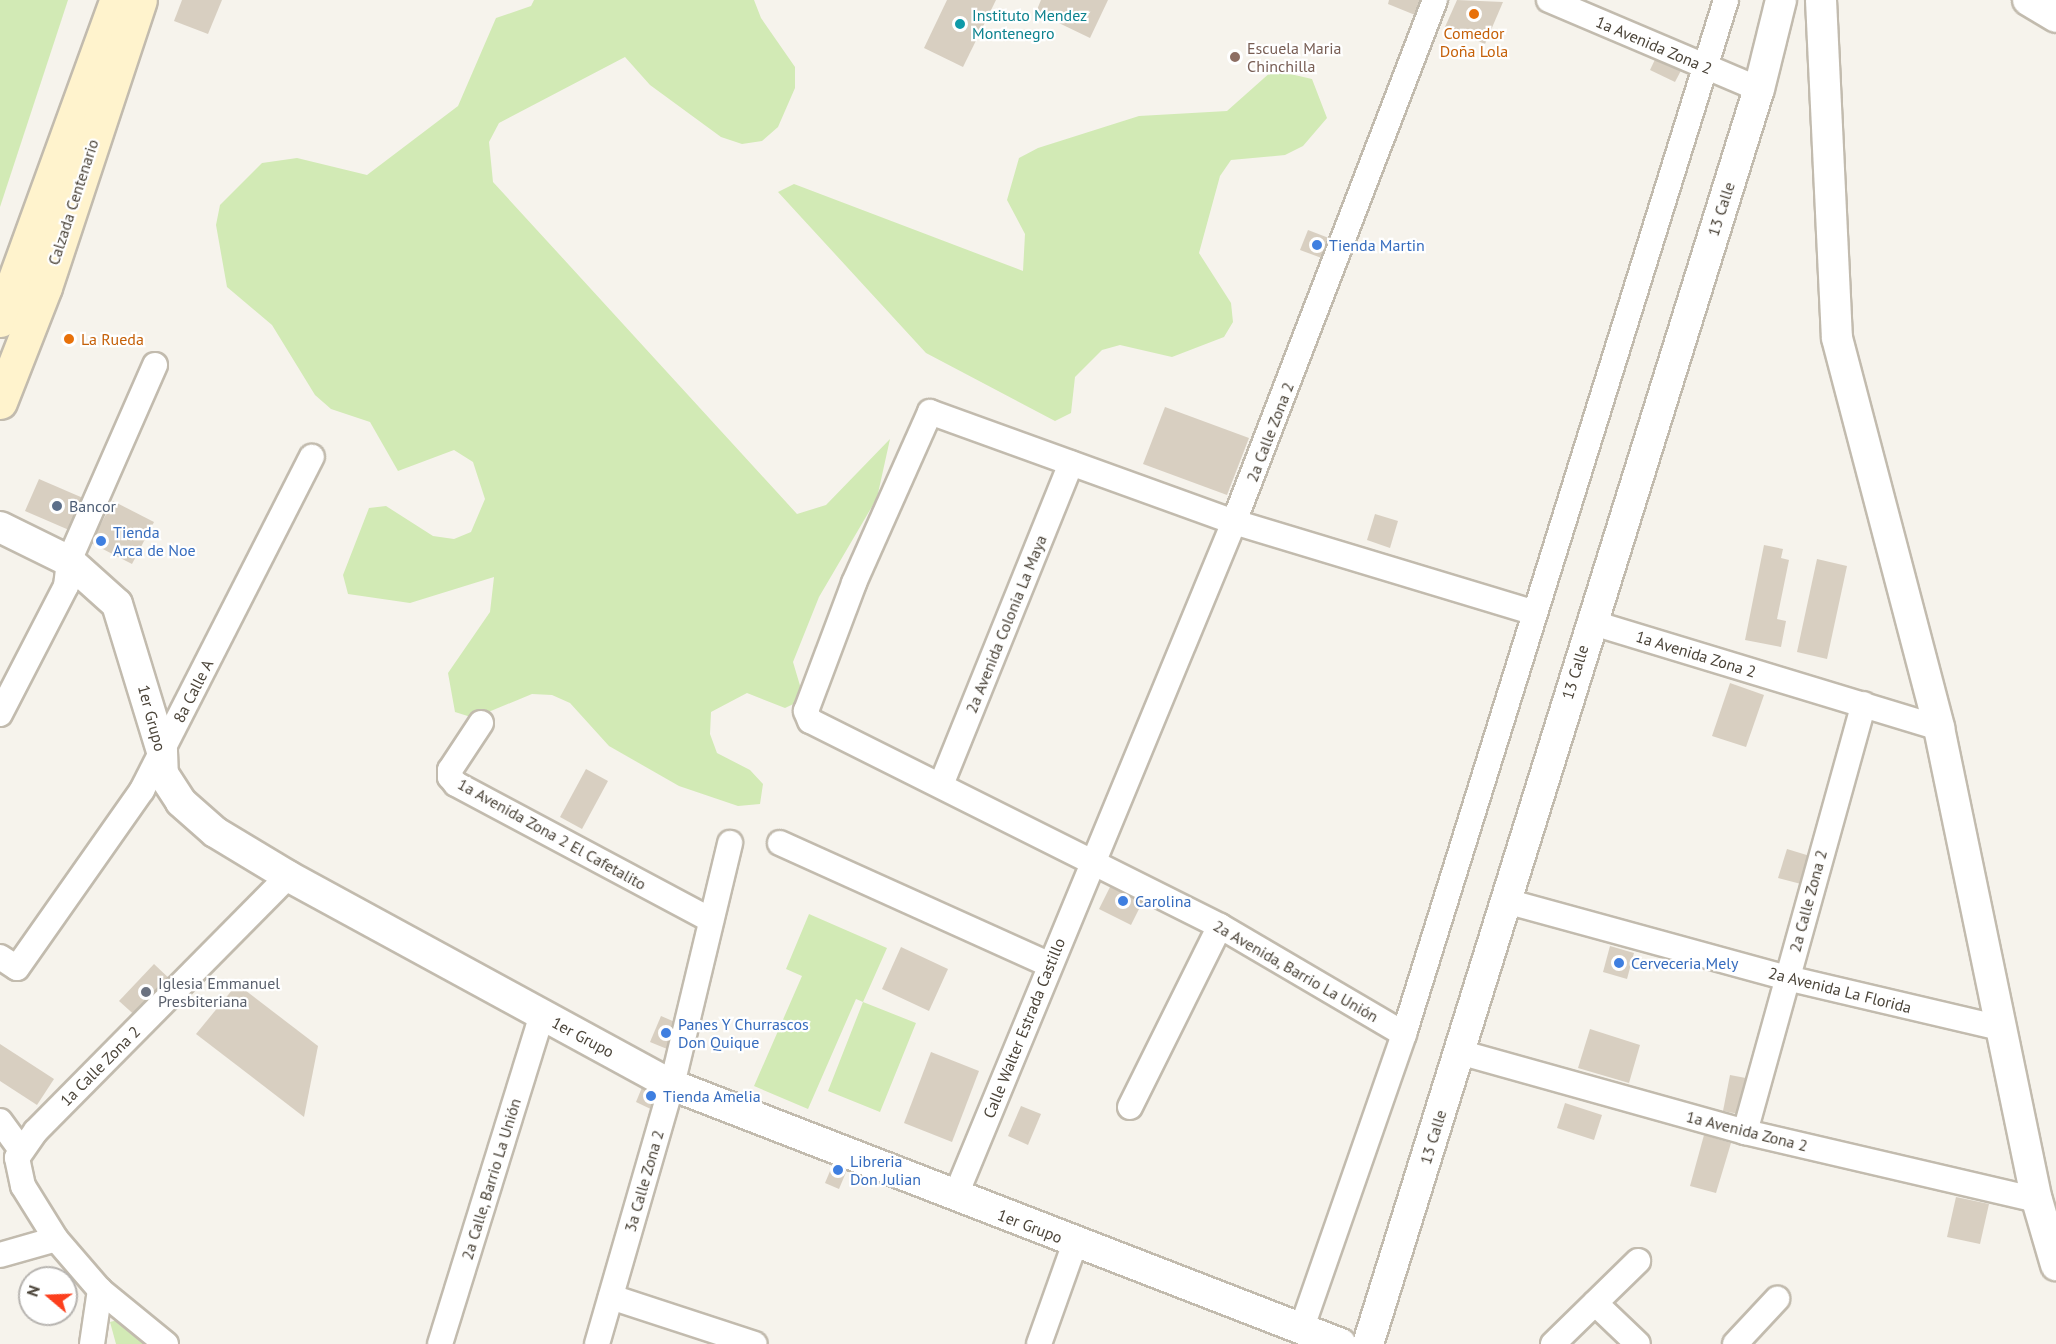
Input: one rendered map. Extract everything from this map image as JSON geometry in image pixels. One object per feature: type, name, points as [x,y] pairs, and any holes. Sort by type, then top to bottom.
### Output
[{"type":"main road","name":"Calzada Centenario","points":[[0,320],[117,0]]},
{"type":"main road","name":"Calzada Centenario","points":[[0,402],[45,288],[140,0]]},
{"type":"street","name":"2a Calle Zona 2","points":[[1093,859],[1234,522],[1435,0]]},
{"type":"street","name":"1a Avenida Zona 2","points":[[1548,0],[1759,89]]},
{"type":"street","points":[[1301,1330],[1404,1034],[1726,0]]},
{"type":"street","name":"13 Calle","points":[[1368,1344],[1590,622],[1759,89],[1781,0]]},
{"type":"street","points":[[1821,0],[1837,338],[1939,728],[1973,880],[2000,1028],[2037,1200],[2056,1265]]},
{"type":"street","points":[[2028,0],[2056,17]]},
{"type":"street","points":[[0,714],[66,586],[69,561],[155,365]]},
{"type":"street","name":"2a Avenida, Barrio La Unión","points":[[1071,463],[938,412],[926,416],[854,583],[806,711],[810,721],[1093,859],[1220,926],[1404,1034]]},
{"type":"street","name":"8a Calle A","points":[[6,962],[17,968],[142,790],[312,457]]},
{"type":"street","points":[[1071,463],[1234,522],[1535,614]]},
{"type":"street","name":"2a Avenida Colonia La Maya","points":[[941,785],[1071,463]]},
{"type":"street","name":"1er Grupo","points":[[0,527],[69,561],[117,604],[162,751],[163,774],[180,802],[215,832],[288,876],[672,1085],[955,1197],[1341,1344]]},
{"type":"street","name":"1a Avenida Zona 2","points":[[1590,622],[1939,728]]},
{"type":"street","name":"2a Calle Zona 2","points":[[1745,1132],[1864,704]]},
{"type":"street","name":"1a Avenida Zona 2 El Cafetalito","points":[[482,723],[450,770],[450,777],[456,784],[711,920]]},
{"type":"street","name":"3a Calle Zona 2","points":[[597,1344],[672,1085],[730,843]]},
{"type":"street","points":[[780,843],[1050,965]]},
{"type":"street","name":"Calle Walter Estrada Castillo","points":[[955,1197],[1093,859]]},
{"type":"street","name":"1a Calle Zona 2","points":[[19,1154],[288,876]]},
{"type":"street","name":"2a Avenida La Florida","points":[[1506,901],[1787,978],[2000,1028]]},
{"type":"street","points":[[1130,1107],[1220,926]]},
{"type":"street","name":"2a Calle, Barrio La Unión","points":[[440,1344],[542,1015]]},
{"type":"street","name":"1a Avenida Zona 2","points":[[1459,1052],[1745,1132],[2037,1200]]},
{"type":"street","points":[[0,1121],[19,1154],[23,1186],[56,1239],[100,1290],[166,1344]]},
{"type":"street","points":[[0,1255],[56,1239]]},
{"type":"street","points":[[1039,1344],[1075,1243]]},
{"type":"street","points":[[1553,1344],[1638,1262]]},
{"type":"street","points":[[92,1344],[100,1290]]},
{"type":"street","points":[[610,1297],[755,1344]]},
{"type":"street","points":[[1735,1344],[1777,1299]]},
{"type":"street","points":[[1595,1304],[1638,1344]]},
{"type":"green space","points":[[0,0],[68,0],[0,207]]},
{"type":"green space","points":[[534,0],[754,0],[761,18],[795,67],[795,88],[778,127],[762,141],[742,144],[721,137],[650,85],[625,57],[499,123],[489,142],[493,182],[797,514],[826,505],[890,439],[877,498],[819,597],[793,662],[804,699],[785,708],[747,693],[711,712],[710,734],[717,753],[750,770],[763,784],[760,804],[738,806],[679,786],[609,746],[570,703],[552,695],[532,694],[474,718],[455,712],[448,673],[490,612],[494,577],[410,603],[348,594],[343,575],[369,508],[386,506],[433,536],[454,539],[471,532],[485,499],[473,462],[454,450],[398,471],[370,422],[331,409],[315,395],[272,325],[227,287],[216,225],[220,205],[262,163],[297,158],[367,175],[458,106],[496,18],[531,6]]},
{"type":"green space","points":[[1273,70],[1312,79],[1327,118],[1303,146],[1285,155],[1231,160],[1220,176],[1199,253],[1231,303],[1233,322],[1224,337],[1172,357],[1120,345],[1102,350],[1075,377],[1071,413],[1055,421],[926,353],[778,192],[794,184],[1023,271],[1025,234],[1007,200],[1019,158],[1038,148],[1139,116],[1227,111]]},
{"type":"green space","points":[[809,914],[887,948],[863,1002],[856,999],[808,1109],[754,1086],[802,976],[786,969]]},
{"type":"green space","points":[[863,1002],[916,1023],[880,1112],[828,1091]]},
{"type":"green space","points":[[125,1318],[158,1344],[116,1344],[110,1322]]},
{"type":"building","points":[[182,0],[222,0],[208,34],[174,21]]},
{"type":"building","name":"Instituto Mendez Montenegro","points":[[947,0],[996,0],[963,67],[924,48]]},
{"type":"building","name":"Instituto Mendez Montenegro","points":[[1041,0],[1108,0],[1090,38],[1036,12]]},
{"type":"building","points":[[1389,0],[1427,0],[1420,17],[1388,4]]},
{"type":"building","name":"Comedor Doña Lola","points":[[1457,0],[1503,2],[1485,44],[1445,27]]},
{"type":"building","points":[[1660,49],[1686,61],[1675,82],[1650,70]]},
{"type":"building","name":"Tienda Martin","points":[[1308,230],[1334,240],[1327,260],[1300,250]]},
{"type":"building","points":[[1165,407],[1249,438],[1227,495],[1143,464]]},
{"type":"building","name":"Bancor","points":[[39,479],[90,501],[76,533],[25,511]]},
{"type":"building","points":[[113,501],[154,522],[132,564],[91,543]]},
{"type":"building","points":[[1375,514],[1398,521],[1390,548],[1367,540]]},
{"type":"building","points":[[1764,545],[1783,549],[1781,558],[1789,560],[1777,619],[1786,621],[1781,647],[1745,640]]},
{"type":"building","points":[[1817,559],[1847,566],[1827,659],[1797,652]]},
{"type":"building","points":[[1730,683],[1764,695],[1746,747],[1712,736]]},
{"type":"building","points":[[586,769],[608,781],[582,829],[560,817]]},
{"type":"building","points":[[1787,849],[1810,856],[1801,884],[1778,878]]},
{"type":"building","name":"Carolina","points":[[1115,877],[1147,893],[1131,925],[1099,909]]},
{"type":"building","name":"Cerveceria Mely","points":[[1610,946],[1634,953],[1627,979],[1603,972]]},
{"type":"building","points":[[901,947],[948,969],[929,1011],[882,989]]},
{"type":"building","name":"Iglesia Emmanuel Presbiteriana","points":[[154,964],[173,982],[139,1019],[119,1001]]},
{"type":"building","points":[[237,984],[318,1046],[304,1117],[196,1034]]},
{"type":"building","name":"Panes Y Churrascos Don Quique","points":[[661,1016],[682,1025],[672,1051],[650,1042]]},
{"type":"building","points":[[1590,1029],[1640,1045],[1629,1083],[1578,1068]]},
{"type":"building","points":[[0,1044],[54,1079],[37,1105],[0,1081]]},
{"type":"building","points":[[931,1052],[979,1071],[952,1142],[904,1123]]},
{"type":"building","points":[[1730,1075],[1751,1079],[1744,1115],[1723,1111]]},
{"type":"building","name":"Tienda Amelia","points":[[645,1080],[667,1090],[657,1112],[636,1102]]},
{"type":"building","points":[[1565,1103],[1602,1115],[1594,1140],[1557,1128]]},
{"type":"building","points":[[1021,1106],[1041,1114],[1028,1145],[1008,1136]]},
{"type":"building","points":[[1704,1135],[1731,1143],[1716,1193],[1690,1186]]},
{"type":"building","name":"Libreria Don Julian","points":[[838,1152],[852,1158],[839,1189],[825,1183]]},
{"type":"building","points":[[1956,1197],[1989,1204],[1980,1244],[1947,1237]]},
{"type":"place","name":"Comedor Doña Lola","points":[[1474,14]]},
{"type":"place","name":"Instituto Mendez Montenegro","points":[[960,24]]},
{"type":"place","name":"Escuela Maria Chinchilla","points":[[1235,57]]},
{"type":"place","name":"Tienda Martin","points":[[1317,245]]},
{"type":"place","name":"La Rueda","points":[[69,339]]},
{"type":"place","name":"Bancor","points":[[57,506]]},
{"type":"place","name":"Tienda Arca de Noe","points":[[101,541]]},
{"type":"place","name":"Carolina","points":[[1123,901]]},
{"type":"place","name":"Cerveceria Mely","points":[[1619,963]]},
{"type":"place","name":"Iglesia Emmanuel Presbiteriana","points":[[146,992]]},
{"type":"place","name":"Panes Y Churrascos Don Quique","points":[[666,1033]]},
{"type":"place","name":"Tienda Amelia","points":[[651,1096]]},
{"type":"place","name":"Libreria Don Julian","points":[[838,1170]]}]
